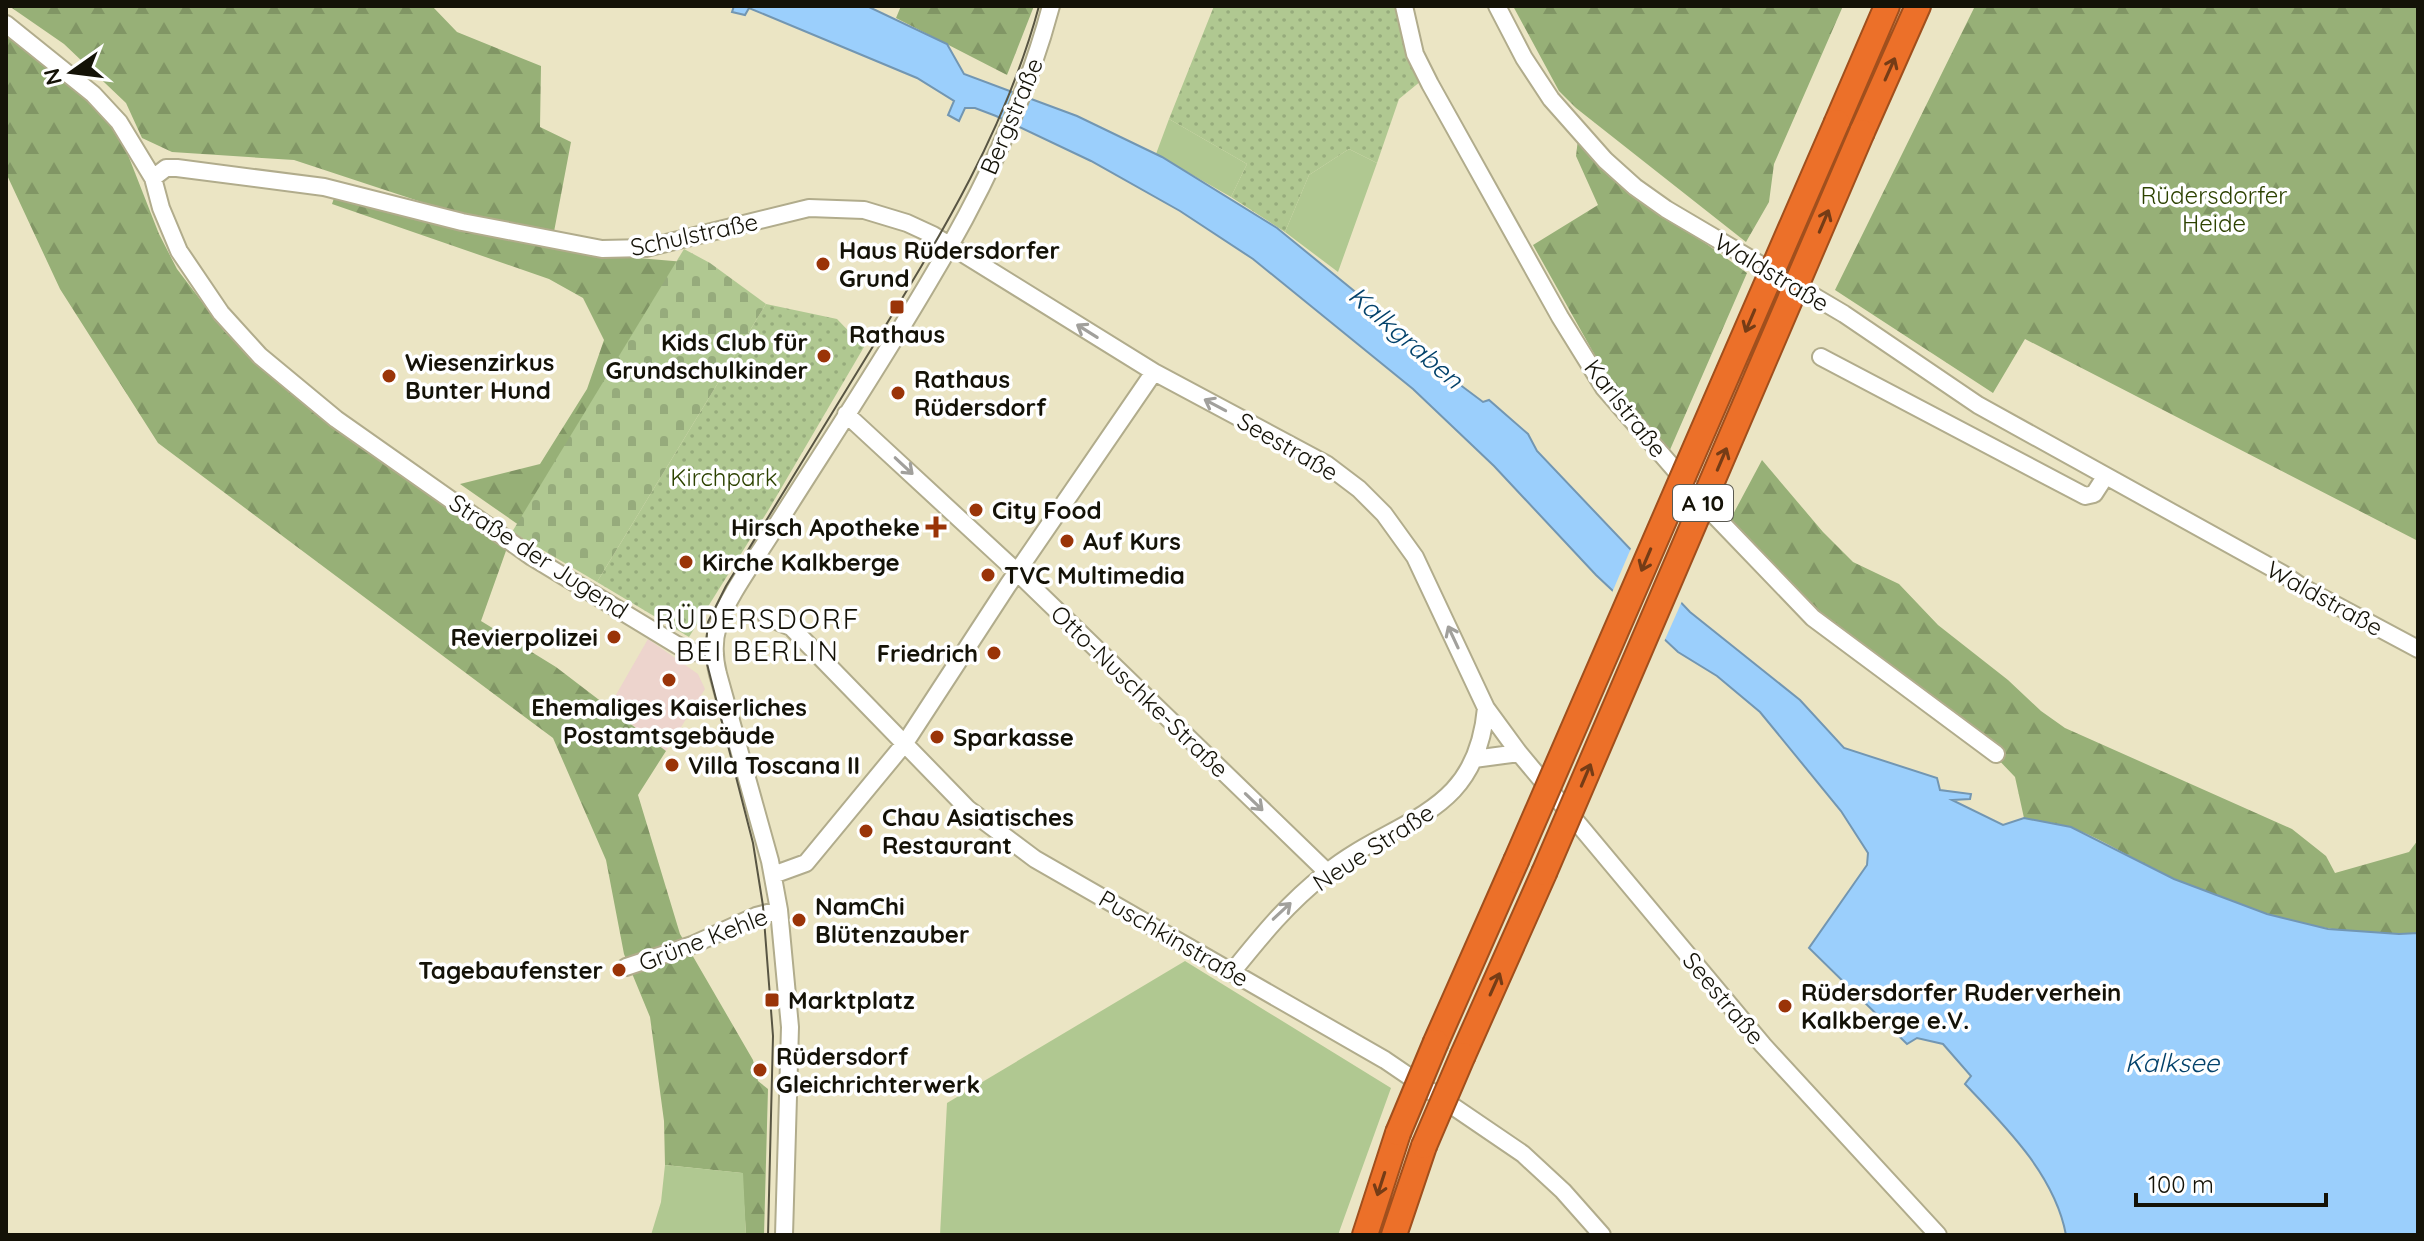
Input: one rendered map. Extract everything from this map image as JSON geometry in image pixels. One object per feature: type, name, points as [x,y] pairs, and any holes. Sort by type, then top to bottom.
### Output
[{"type":"highway","name":"A 10","points":[[1365,1235],[1398,1133],[1436,1042],[1887,6]]},
{"type":"highway","name":"A 10","points":[[1394,1235],[1424,1146],[1918,6]]},
{"type":"street","name":"Bergstraße","points":[[715,653],[721,617],[921,296],[961,224],[1013,119],[1029,80],[1051,6]]},
{"type":"street","name":"Karlstraße","points":[[1404,6],[1415,54],[1430,84],[1560,317],[1604,388],[1715,516],[1813,618],[1996,754]]},
{"type":"street","name":"Waldstraße","points":[[1497,6],[1524,58],[1551,99],[1595,150],[1635,187],[1666,209],[1844,314],[1978,405],[2418,649]]},
{"type":"street","name":"Straße der Jugend","points":[[6,24],[93,94],[119,122],[153,178],[161,208],[179,251],[221,313],[260,356],[336,419],[532,557],[677,645],[691,652],[715,653]]},
{"type":"street","name":"Schulstraße","points":[[153,178],[166,168],[177,168],[324,187],[462,222],[602,249],[646,248],[809,208],[864,210],[907,223],[949,245],[1154,372]]},
{"type":"street","points":[[1821,357],[2085,496],[2094,494],[2105,477]]},
{"type":"street","points":[[773,875],[806,863],[905,743],[1154,372]]},
{"type":"street","name":"Seestraße","points":[[1154,372],[1326,464],[1359,489],[1384,514],[1415,557],[1486,708],[1519,753],[1763,1045],[1938,1235]]},
{"type":"street","name":"Otto-Nuschke-Straße","points":[[846,414],[1017,572],[1327,872]]},
{"type":"street","name":"Puschkinstraße","points":[[767,617],[791,627],[968,809],[1035,859],[1385,1060],[1523,1154],[1563,1191],[1602,1235]]},
{"type":"street","points":[[715,653],[718,674],[773,875],[779,910],[790,1027],[784,1235]]},
{"type":"street","name":"Neue Straße","points":[[1233,971],[1272,921],[1327,872],[1444,801],[1466,777],[1484,728],[1486,708]]},
{"type":"street","points":[[1474,759],[1519,753]]},
{"type":"street","name":"Grüne Kehle","points":[[626,967],[692,945],[756,916],[779,910]]},
{"type":"shaded area","points":[[648,639],[698,674],[705,689],[666,751],[609,707]]},
{"type":"green space","points":[[9,6],[432,6],[457,32],[541,66],[540,127],[571,142],[553,237],[464,216],[294,160],[172,152],[142,138],[126,103],[64,44]]},
{"type":"green space","points":[[901,6],[1034,6],[1007,75],[896,18]]},
{"type":"green space","points":[[1214,6],[1395,6],[1421,81],[1399,99],[1377,163],[1349,149],[1309,175],[1285,232],[1231,197],[1247,164],[1169,119]]},
{"type":"green space","points":[[1513,6],[1843,6],[1774,164],[1769,202],[1746,242],[1576,108],[1559,91]]},
{"type":"green space","name":"Rüdersdorfer Heide","points":[[1975,6],[2418,6],[2418,541],[2025,339],[1993,393],[1835,290]]},
{"type":"green space","points":[[6,33],[67,81],[119,132],[159,234],[177,269],[225,332],[273,378],[507,548],[481,621],[556,667],[666,751],[638,795],[680,934],[753,1060],[758,1081],[768,1089],[764,1235],[746,1235],[742,1173],[665,1165],[664,1121],[650,1017],[624,954],[606,860],[553,738],[158,443],[60,289],[6,173]]},
{"type":"green space","points":[[1169,119],[1247,164],[1231,197],[1156,154]]},
{"type":"green space","points":[[1578,139],[1624,185],[1747,273],[1669,452],[1613,388],[1616,384],[1602,368],[1533,245],[1598,205],[1576,156]]},
{"type":"green space","points":[[1349,149],[1377,163],[1338,272],[1285,232],[1309,175]]},
{"type":"green space","points":[[334,198],[462,229],[603,255],[685,262],[526,530],[460,484],[540,464],[587,389],[604,340],[583,298],[549,279],[332,204]]},
{"type":"green space","points":[[684,249],[710,263],[766,304],[597,582],[512,532]]},
{"type":"green space","name":"Kirchpark","points":[[766,304],[837,319],[864,347],[689,637],[597,582]]},
{"type":"green space","points":[[1762,460],[1823,532],[1853,562],[1899,584],[1938,625],[2065,728],[2292,829],[2326,856],[2335,873],[2409,852],[2418,840],[2418,933],[2355,932],[2264,913],[2176,880],[2072,828],[2024,818],[2015,777],[1970,730],[1811,605],[1730,520]]},
{"type":"green space","points":[[1185,961],[1391,1088],[1338,1235],[940,1235],[947,1103]]},
{"type":"green space","points":[[665,1165],[743,1173],[746,1235],[651,1235],[661,1202]]},
{"type":"water","name":"Kalksee","points":[[734,6],[867,6],[947,44],[964,74],[1077,116],[1162,157],[1277,228],[1391,321],[1431,363],[1483,402],[1489,400],[1528,434],[1537,451],[1690,612],[1800,700],[1844,748],[1937,778],[1940,790],[1971,794],[1970,799],[1952,800],[2003,825],[2024,818],[2071,827],[2174,879],[2267,914],[2328,929],[2418,933],[2418,1235],[2066,1235],[2060,1213],[2040,1172],[2012,1134],[1965,1084],[1971,1076],[1943,1044],[1917,1038],[1907,1044],[1809,948],[1867,865],[1868,853],[1841,811],[1760,712],[1717,676],[1678,652],[1596,575],[1494,466],[1413,389],[1253,259],[1180,211],[1091,161],[996,116],[975,108],[965,108],[959,121],[948,115],[954,101],[917,78],[749,8],[745,15],[732,12]]},
{"type":"pier","points":[[1632,546],[1683,599],[1663,644],[1611,595]]},
{"type":"tram line","points":[[768,1235],[773,1036],[763,906],[753,843],[705,656],[708,622],[726,586],[947,221],[1009,95],[1039,6]]},
{"type":"place","name":"Haus Rüdersdorfer Grund","points":[[823,264]]},
{"type":"place","name":"Rathaus","points":[[897,307]]},
{"type":"place","name":"Kids Club für Grundschulkinder","points":[[824,356]]},
{"type":"place","name":"Wiesenzirkus Bunter Hund","points":[[389,376]]},
{"type":"place","name":"Rathaus Rüdersdorf","points":[[898,393]]},
{"type":"place","name":"City Food","points":[[976,510]]},
{"type":"place","name":"Hirsch Apotheke","points":[[936,527]]},
{"type":"place","name":"Auf Kurs","points":[[1067,541]]},
{"type":"place","name":"Kirche Kalkberge","points":[[686,562]]},
{"type":"place","name":"TVC Multimedia","points":[[988,575]]},
{"type":"place","name":"Revierpolizei","points":[[614,637]]},
{"type":"place","name":"Friedrich","points":[[994,653]]},
{"type":"place","name":"Ehemaliges Kaiserliches Postamtsgebäude","points":[[669,680]]},
{"type":"place","name":"Sparkasse","points":[[937,737]]},
{"type":"place","name":"Villa Toscana II","points":[[672,765]]},
{"type":"place","name":"Chau Asiatisches Restaurant","points":[[866,831]]},
{"type":"place","name":"NamChi Blütenzauber","points":[[799,920]]},
{"type":"place","name":"Tagebaufenster","points":[[619,970]]},
{"type":"place","name":"Marktplatz","points":[[772,1000]]},
{"type":"place","name":"Rüdersdorfer Ruderverhein Kalkberge e.V.","points":[[1785,1006]]},
{"type":"place","name":"Rüdersdorf Gleichrichterwerk","points":[[760,1070]]},
{"type":"district","name":"RÜDERSDORF BEI BERLIN","points":[[758,634]]},
{"type":"water label","name":"Kalkgraben","points":[[1406,337]]}]
